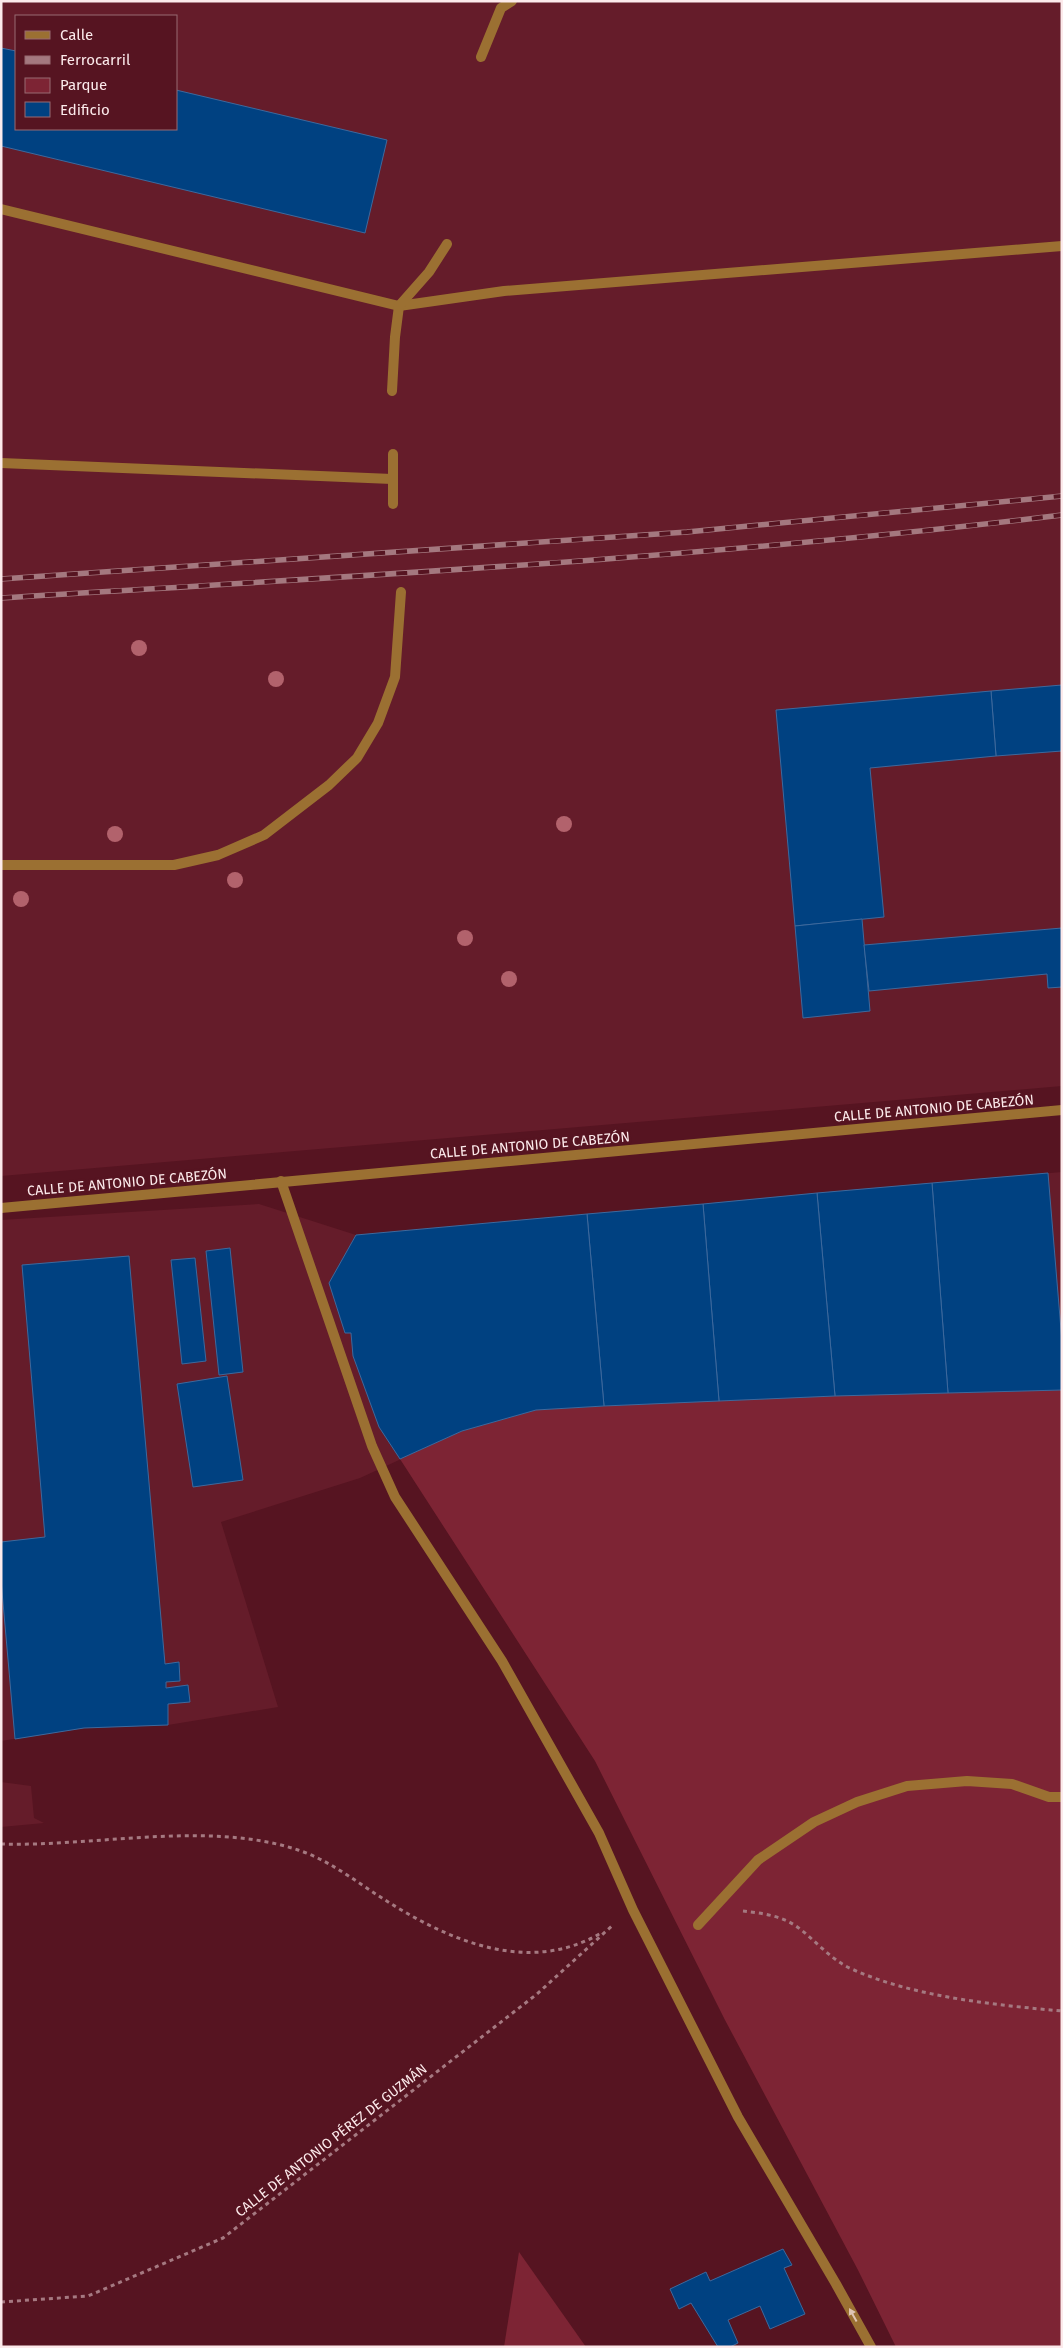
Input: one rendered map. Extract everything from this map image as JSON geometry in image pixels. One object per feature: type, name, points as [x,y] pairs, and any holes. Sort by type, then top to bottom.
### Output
[{"type":"street","points":[[481,57],[501,8],[512,1]]},
{"type":"street","points":[[1,209],[399,306],[504,291],[1062,246]]},
{"type":"street","points":[[392,391],[394,338],[399,306],[429,272],[447,244]]},
{"type":"street","points":[[393,454],[393,504]]},
{"type":"street","points":[[1,463],[392,480]]},
{"type":"street","points":[[1,865],[174,865],[218,855],[264,835],[329,785],[357,758],[378,723],[395,677],[401,592]]},
{"type":"street","name":"CALLE DE ANTONIO DE CABEZÓN","points":[[1,1208],[1062,1110]]},
{"type":"street","points":[[281,1181],[372,1446],[395,1497],[502,1661],[599,1833],[633,1910],[738,2117],[871,2347]]},
{"type":"street","points":[[698,1925],[758,1860],[814,1822],[857,1802],[907,1786],[967,1781],[1012,1784],[1049,1797],[1062,1797]]},
{"type":"path","points":[[1,1844],[41,1846],[174,1837],[249,1838],[298,1850],[330,1864],[384,1900],[443,1932],[484,1947],[527,1953],[562,1950],[584,1943],[608,1929]]},
{"type":"path","name":"CALLE DE ANTONIO PÉREZ DE GUZMÁN","points":[[1,2302],[88,2296],[223,2238],[537,1994],[608,1929],[633,1910]]},
{"type":"path","points":[[698,1925],[734,1910],[768,1914],[798,1928],[827,1954],[851,1969],[880,1981],[969,2000],[1062,2010]]},
{"type":"shaded area","points":[[1,1],[1062,1],[1062,1086],[1,1176]]},
{"type":"shaded area","points":[[1062,1172],[1062,1390],[796,1396],[462,1431],[360,1478],[221,1522],[278,1707],[168,1725],[84,1728],[1,1741],[1,1220],[259,1204],[356,1235]]},
{"type":"shaded area","points":[[1,1782],[31,1786],[34,1818],[44,1823],[1,1827]]},
{"type":"green space","points":[[1062,1390],[1062,2347],[896,2347],[858,2270],[725,2020],[595,1761],[400,1459],[462,1431],[536,1410],[796,1396]]},
{"type":"green space","points":[[519,2252],[586,2347],[504,2347]]},
{"type":"building","points":[[1,48],[15,51],[15,130],[178,130],[178,90],[387,140],[365,233],[1,146]]},
{"type":"building","points":[[1062,685],[1062,751],[996,756],[991,691]]},
{"type":"building","points":[[991,691],[996,756],[870,768],[884,917],[795,926],[776,710]]},
{"type":"building","points":[[862,919],[870,1011],[803,1018],[795,926]]},
{"type":"building","points":[[1062,928],[1062,987],[1048,988],[1047,974],[869,991],[864,945]]},
{"type":"building","points":[[1048,1173],[1062,1342],[1062,1390],[948,1393],[932,1183]]},
{"type":"building","points":[[932,1183],[948,1393],[835,1396],[817,1193]]},
{"type":"building","points":[[817,1193],[835,1396],[719,1401],[703,1204]]},
{"type":"building","points":[[703,1204],[719,1401],[604,1406],[587,1214]]},
{"type":"building","points":[[587,1214],[604,1406],[536,1410],[462,1431],[400,1459],[379,1427],[353,1356],[351,1333],[345,1333],[329,1283],[356,1235]]},
{"type":"building","points":[[230,1248],[243,1372],[219,1375],[206,1251]]},
{"type":"building","points":[[129,1256],[165,1664],[179,1662],[180,1681],[166,1682],[166,1688],[188,1685],[190,1702],[168,1704],[168,1725],[84,1728],[15,1739],[1,1580],[1,1542],[45,1537],[22,1265]]},
{"type":"building","points":[[195,1258],[206,1361],[182,1364],[171,1260]]},
{"type":"building","points":[[227,1376],[243,1480],[193,1487],[177,1384]]},
{"type":"building","points":[[783,2249],[792,2265],[784,2268],[805,2314],[770,2329],[760,2306],[728,2320],[738,2343],[730,2347],[718,2347],[691,2303],[679,2309],[670,2289],[706,2272],[710,2281]]},
{"type":"railway","points":[[1,579],[687,532],[1062,496]]},
{"type":"railway","points":[[1,598],[665,554],[798,543],[1062,515]]}]
